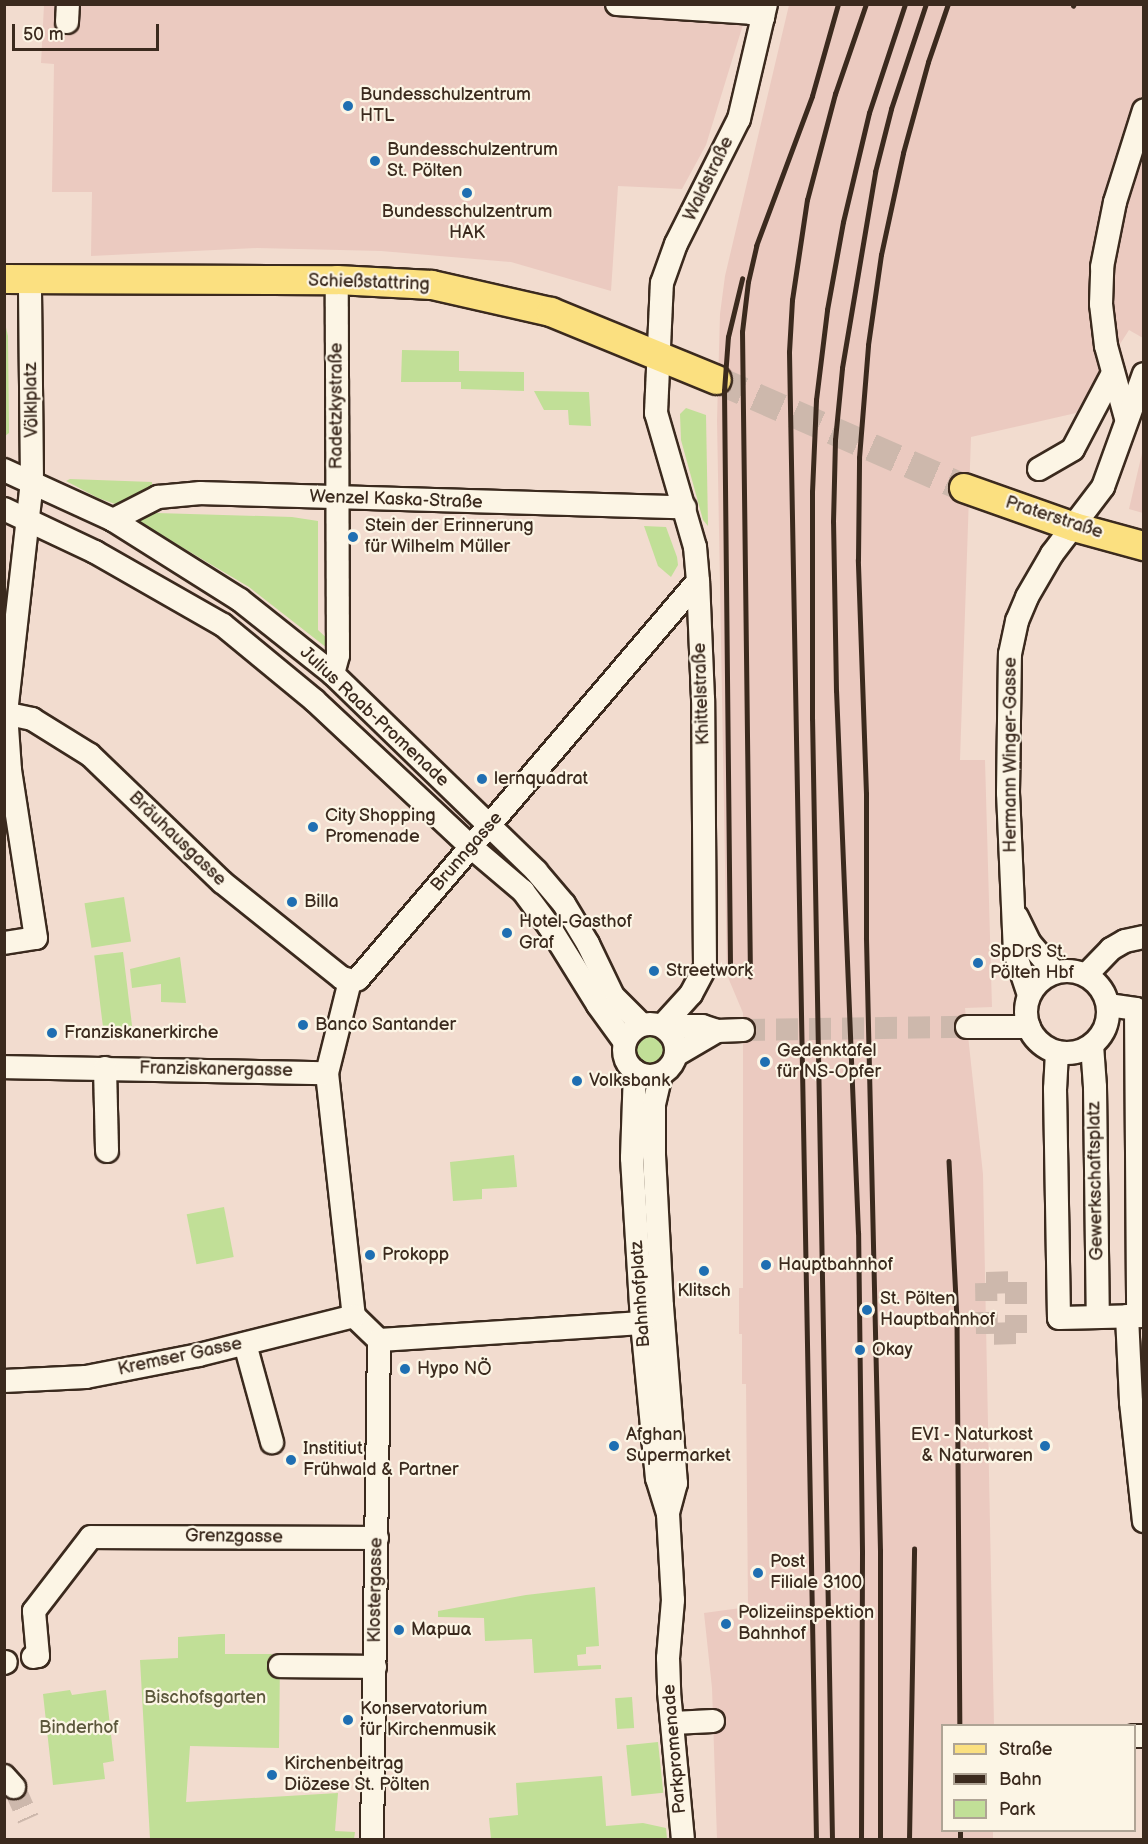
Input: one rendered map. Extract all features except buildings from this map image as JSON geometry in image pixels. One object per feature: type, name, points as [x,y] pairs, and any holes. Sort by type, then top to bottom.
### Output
[{"type":"main road","name":"Schießstattring","points":[[17,280],[337,280],[432,285],[509,300],[591,326],[717,380]]},
{"type":"main road","name":"Praterstraße","points":[[964,488],[1074,527],[1143,546]]},
{"type":"street","points":[[617,4],[751,13],[764,11]]},
{"type":"street","name":"Waldstraße","points":[[658,354],[662,284],[676,244],[739,119],[764,11]]},
{"type":"street","points":[[1126,418],[1106,346],[1101,304],[1102,267],[1115,202],[1143,110]]},
{"type":"street","name":"Völklplatz","points":[[4,943],[36,938],[10,770],[5,713],[32,481],[17,280]]},
{"type":"street","name":"Radetzkystraße","points":[[333,674],[338,655],[337,280]]},
{"type":"street","name":"Khittelstraße","points":[[657,1026],[692,994],[705,968],[703,699],[698,581],[695,548],[685,507],[656,413],[658,354]]},
{"type":"street","points":[[1039,469],[1073,449],[1113,373]]},
{"type":"street","name":"Hermann Winger-Gasse","points":[[1029,995],[1014,953],[1008,793],[1010,654],[1017,621],[1027,597],[1052,554],[1103,487],[1143,374]]},
{"type":"street","name":"Julius Raab-Promenade","points":[[4,470],[113,520],[240,600],[333,674],[490,825]]},
{"type":"street","name":"Wenzel Kaska-Straße","points":[[113,520],[158,497],[201,493],[685,507]]},
{"type":"street","name":"Julius Raab-Promenade","points":[[4,509],[95,552],[223,624],[314,700],[470,846]]},
{"type":"street","name":"Brunngasse","points":[[346,980],[358,979],[698,581]]},
{"type":"street","name":"Bräuhausgasse","points":[[5,713],[32,719],[64,733],[90,756],[109,766],[134,796],[222,882],[346,980]]},
{"type":"street","points":[[490,825],[536,871],[564,904],[588,944],[613,996],[657,1026],[675,1042],[676,1055],[670,1067],[661,1074],[652,1076],[634,1071],[624,1058],[624,1041],[628,1034],[657,1026],[702,1026],[717,1031],[743,1030]]},
{"type":"street","points":[[470,846],[523,891],[624,1041]]},
{"type":"street","name":"Hermann Winger-Gasse","points":[[1012,908],[1029,942],[1054,972]]},
{"type":"street","points":[[1086,975],[1111,949],[1125,941],[1143,937]]},
{"type":"street","points":[[1065,970],[1086,975],[1101,987],[1108,1005],[1108,1020],[1102,1034],[1092,1045],[1075,1053],[1057,1052],[1035,1038],[1029,1027],[1026,1011],[1029,995],[1034,985],[1054,972],[1065,970]]},
{"type":"street","points":[[346,980],[327,1072],[354,1316],[379,1340],[642,1323]]},
{"type":"street","points":[[1108,1005],[1140,1009],[1136,1316],[1139,1483],[1143,1521]]},
{"type":"street","points":[[967,1027],[1029,1027]]},
{"type":"street","points":[[676,1055],[717,1031]]},
{"type":"street","name":"Gewerkschaftsplatz","points":[[1092,1045],[1095,1088],[1098,1317]]},
{"type":"street","points":[[1057,1052],[1055,1089],[1059,1318],[1136,1316]]},
{"type":"street","name":"Franziskanergasse","points":[[4,1067],[327,1072]]},
{"type":"street","points":[[105,1068],[107,1151]]},
{"type":"street","name":"Bahnhofplatz","points":[[634,1071],[632,1158],[642,1323],[657,1478],[668,1514],[673,1600],[668,1658]]},
{"type":"street","name":"Bahnhofplatz","points":[[661,1074],[654,1104],[654,1155],[662,1314],[676,1483],[668,1514]]},
{"type":"street","name":"Kremser Gasse","points":[[4,1381],[86,1377],[245,1344],[354,1316]]},
{"type":"street","name":"Klostergasse","points":[[372,1839],[379,1340]]},
{"type":"street","points":[[245,1344],[272,1442]]},
{"type":"street","name":"Grenzgasse","points":[[33,1658],[38,1656],[34,1614],[39,1601],[91,1537],[376,1538]]},
{"type":"street","name":"Parkpromenade","points":[[668,1658],[683,1839]]},
{"type":"street","points":[[280,1666],[375,1667]]},
{"type":"street","points":[[673,1723],[713,1721]]},
{"type":"shaded area","name":"Bundesschulzentrum St. Pölten","points":[[44,5],[749,5],[706,145],[682,189],[618,186],[611,291],[511,262],[381,251],[257,248],[91,256],[92,192],[52,192],[54,64],[41,63]]},
{"type":"shaded area","points":[[789,5],[1143,5],[1143,338],[1129,330],[1076,413],[971,437],[960,760],[985,760],[992,1007],[965,1008],[983,1174],[994,1724],[941,1724],[941,1832],[993,1832],[993,1839],[717,1839],[712,1688],[704,1613],[748,1607],[746,1384],[742,1384],[742,1334],[739,1334],[739,1288],[743,1288],[743,1013],[727,975],[717,420],[720,314],[725,276]]},
{"type":"shaded area","points":[[1143,449],[1144,513],[1129,509]]},
{"type":"green space","points":[[4,319],[8,336],[9,433],[5,436]]},
{"type":"green space","points":[[402,350],[459,351],[459,371],[524,372],[524,391],[461,389],[461,382],[401,382]]},
{"type":"green space","points":[[534,391],[589,392],[591,426],[569,425],[568,410],[544,410]]},
{"type":"green space","points":[[686,408],[706,415],[708,526],[703,520],[681,440],[680,414]]},
{"type":"green space","points":[[70,479],[152,482],[152,487],[118,505],[98,498],[66,481]]},
{"type":"green space","points":[[145,514],[292,517],[318,521],[318,630],[331,642],[327,648],[249,587],[136,520]]},
{"type":"green space","points":[[644,526],[666,527],[678,565],[671,577],[658,566]]},
{"type":"green space","points":[[124,897],[131,941],[92,948],[84,903]]},
{"type":"green space","points":[[123,952],[133,1033],[104,1037],[94,956]]},
{"type":"green space","points":[[180,957],[186,1003],[161,1002],[161,984],[132,988],[130,969]]},
{"type":"green space","points":[[649,1036],[659,1040],[663,1050],[659,1060],[649,1064],[639,1060],[635,1050],[639,1040]]},
{"type":"green space","points":[[514,1155],[517,1187],[482,1189],[482,1199],[453,1201],[450,1162]]},
{"type":"green space","points":[[224,1207],[234,1257],[196,1264],[187,1214]]},
{"type":"green space","points":[[595,1587],[599,1646],[586,1647],[586,1654],[577,1655],[578,1666],[601,1665],[601,1669],[534,1673],[532,1639],[485,1641],[484,1618],[438,1617],[438,1611],[526,1595]]},
{"type":"green space","name":"Bischofsgarten","points":[[225,1634],[225,1654],[271,1654],[280,1659],[279,1748],[190,1746],[186,1802],[338,1793],[335,1831],[355,1832],[354,1839],[150,1839],[140,1660],[178,1658],[178,1637]]},
{"type":"green space","name":"Binderhof","points":[[70,1690],[72,1695],[106,1690],[114,1761],[103,1763],[105,1779],[53,1785],[43,1694]]},
{"type":"green space","points":[[632,1697],[634,1728],[617,1729],[615,1698]]},
{"type":"green space","points":[[658,1742],[663,1793],[632,1796],[626,1745]]},
{"type":"green space","points":[[602,1776],[606,1826],[643,1823],[666,1828],[667,1839],[491,1839],[489,1818],[518,1815],[516,1783]]},
{"type":"tunnel","points":[[717,380],[964,488]]},
{"type":"tunnel","points":[[743,1030],[967,1027]]},
{"type":"tunnel","points":[[1016,1282],[1016,1333],[987,1334],[986,1283],[1016,1282]]},
{"type":"tunnel","points":[[14,1787],[28,1819]]},
{"type":"railway","points":[[750,977],[742,332],[748,282],[756,246],[812,96],[838,4]]},
{"type":"railway","points":[[816,1840],[789,352],[792,300],[807,200],[835,94],[866,4]]},
{"type":"railway","points":[[832,1840],[812,719],[812,492],[816,400],[827,310],[843,222],[869,113],[905,4]]},
{"type":"railway","points":[[861,1840],[862,1552],[858,1233],[836,691],[833,522],[835,440],[842,368],[875,172],[891,109],[926,4]]},
{"type":"railway","points":[[880,1840],[880,1551],[866,938],[866,794],[858,560],[859,458],[868,345],[881,255],[903,153],[928,62],[948,4]]},
{"type":"railway","points":[[730,964],[724,391],[728,337],[742,279]]},
{"type":"railway","points":[[949,1161],[957,1317],[960,1724]]},
{"type":"railway","points":[[909,1840],[914,1549]]},
{"type":"railway","points":[[960,1832],[960,1840]]},
{"type":"place","name":"Bundesschulzentrum HTL","points":[[348,106]]},
{"type":"place","name":"Bundesschulzentrum St. Pölten","points":[[375,161]]},
{"type":"place","name":"Bundesschulzentrum HAK","points":[[467,193]]},
{"type":"place","name":"Stein der Erinnerung für Wilhelm Müller","points":[[353,537]]},
{"type":"place","name":"lernquadrat","points":[[482,779]]},
{"type":"place","name":"City Shopping Promenade","points":[[313,827]]},
{"type":"place","name":"Billa","points":[[292,902]]},
{"type":"place","name":"Hotel-Gasthof Graf","points":[[507,933]]},
{"type":"place","name":"SpDrS St. Pölten Hbf","points":[[978,963]]},
{"type":"place","name":"Streetwork","points":[[654,971]]},
{"type":"place","name":"Banco Santander","points":[[303,1025]]},
{"type":"place","name":"Franziskanerkirche","points":[[52,1033]]},
{"type":"place","name":"Gedenktafel für NS-Opfer","points":[[765,1062]]},
{"type":"place","name":"Volksbank","points":[[577,1081]]},
{"type":"place","name":"Prokopp","points":[[370,1255]]},
{"type":"place","name":"Hauptbahnhof","points":[[766,1265]]},
{"type":"place","name":"Klitsch","points":[[704,1271]]},
{"type":"place","name":"St. Pölten Hauptbahnhof","points":[[867,1310]]},
{"type":"place","name":"Okay","points":[[860,1350]]},
{"type":"place","name":"Hypo NÖ","points":[[405,1369]]},
{"type":"place","name":"Afghan Supermarket","points":[[614,1446]]},
{"type":"place","name":"EVI - Naturkost & Naturwaren","points":[[1045,1446]]},
{"type":"place","name":"Institiut Frühwald & Partner","points":[[291,1460]]},
{"type":"place","name":"Post Filiale 3100","points":[[758,1573]]},
{"type":"place","name":"Polizeiinspektion Bahnhof","points":[[726,1624]]},
{"type":"place","name":"Марша","points":[[399,1630]]},
{"type":"place","name":"Konservatorium für Kirchenmusik","points":[[348,1720]]},
{"type":"place","name":"Kirchenbeitrag Diözese St. Pölten","points":[[272,1775]]}]
